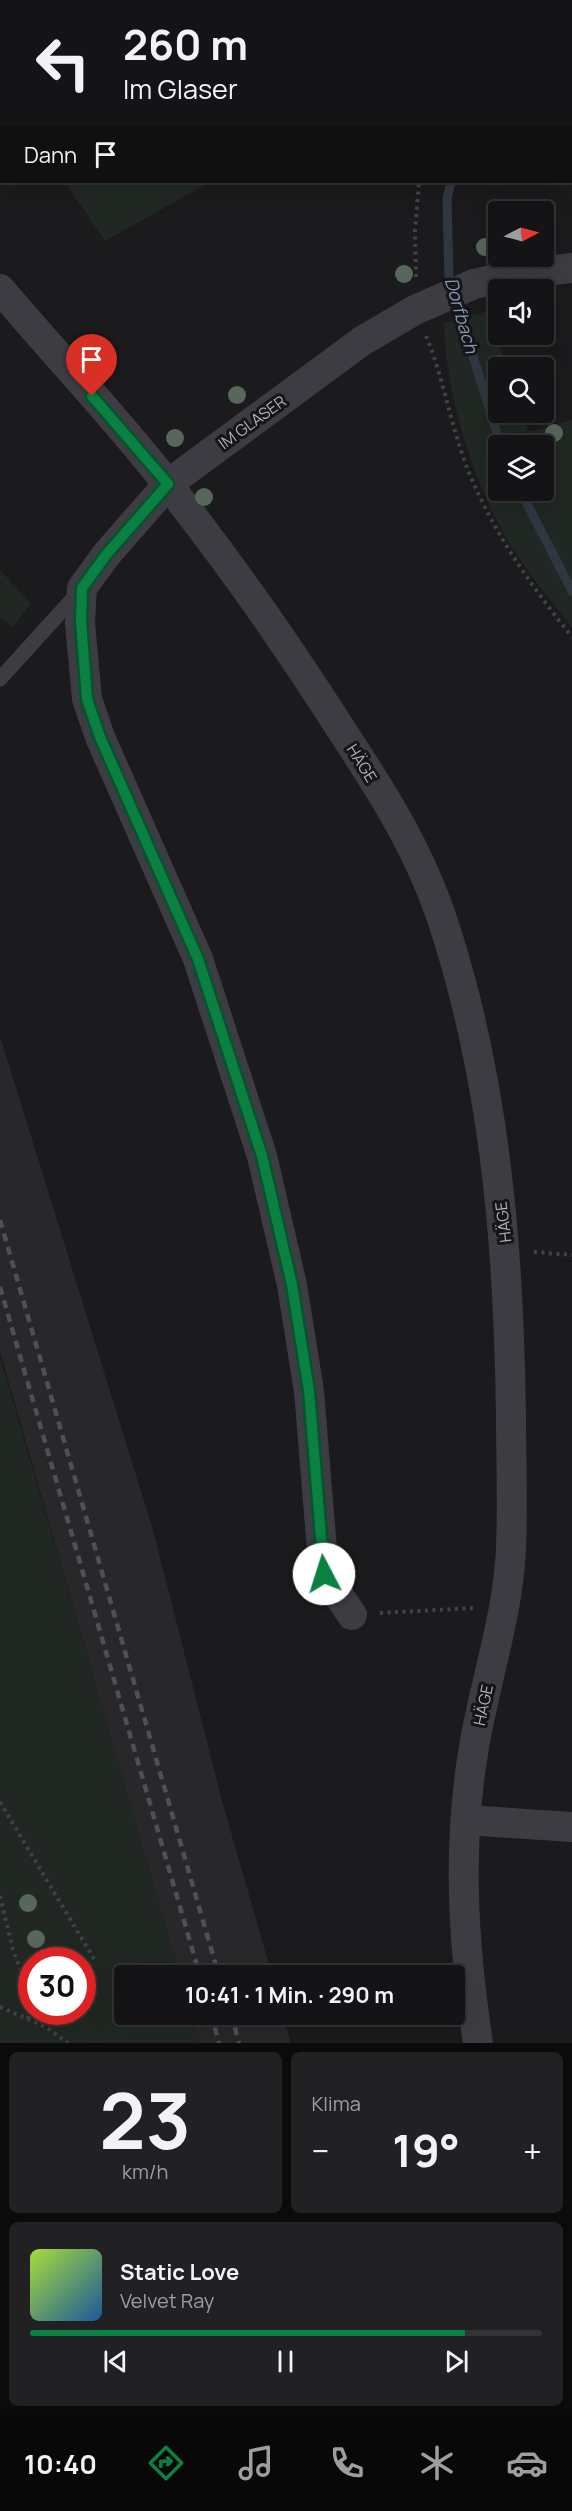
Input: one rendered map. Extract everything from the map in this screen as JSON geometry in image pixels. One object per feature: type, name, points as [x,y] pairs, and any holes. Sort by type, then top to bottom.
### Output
[{"type":"street","name":"IM GLASER","points":[[82,588],[106,555],[168,484],[362,341],[424,305],[474,284],[515,275],[572,268]]},
{"type":"street","points":[[0,290],[168,484]]},
{"type":"street","name":"HÄGE","points":[[168,484],[298,663],[409,838],[433,892],[459,974],[478,1050],[492,1128],[506,1251],[510,1323],[511,1495],[511,1554],[504,1606],[474,1749],[466,1820],[462,1906],[468,1983],[478,2043]]},
{"type":"street","points":[[82,588],[81,622],[87,699],[100,737],[198,959],[262,1156],[292,1285],[309,1391],[324,1574],[352,1615]]},
{"type":"street","points":[[466,1820],[572,1827]]},
{"type":"lane","points":[[0,679],[82,588]]},
{"type":"path","points":[[419,183],[415,231],[424,305],[451,416],[469,474],[499,536],[545,604],[572,638]]},
{"type":"path","points":[[506,1251],[572,1255]]},
{"type":"path","points":[[352,1615],[504,1606]]},
{"type":"path","points":[[0,1802],[86,1947]]},
{"type":"path","points":[[0,1896],[18,1963]]},
{"type":"path","points":[[0,2007],[18,2015]]},
{"type":"path","points":[[42,2025],[68,2043]]},
{"type":"shaded area","points":[[66,183],[208,183],[105,241]]},
{"type":"shaded area","points":[[488,311],[488,345],[499,345],[503,357],[488,357],[488,423],[526,423],[529,432],[572,420],[572,627],[511,546],[488,501],[554,501],[554,435],[488,435],[488,501],[462,432],[449,376],[444,323]]},
{"type":"shaded area","points":[[0,570],[31,603],[13,627],[0,618]]},
{"type":"shaded area","points":[[0,1036],[153,1530],[222,1801],[269,1965],[177,1965],[0,1352]]},
{"type":"shaded area","points":[[0,1357],[177,1965],[114,1965],[114,2025],[195,2025],[200,2043],[0,2043]]},
{"type":"shaded area","points":[[195,2025],[286,2025],[291,2043],[200,2043]]},
{"type":"waterway","name":"Dorfbach","points":[[451,183],[447,199],[449,279],[498,435]]},
{"type":"waterway","name":"Dorfbach","points":[[526,501],[572,591]]},
{"type":"railway","points":[[0,1220],[216,1965]]},
{"type":"railway","points":[[0,1287],[197,1965]]},
{"type":"railway","points":[[214,2025],[219,2043]]},
{"type":"railway","points":[[234,2025],[239,2043]]},
{"type":"route","points":[[92,396],[168,484],[106,555],[82,588],[81,622],[87,699],[100,737],[198,959],[262,1156],[292,1285],[309,1391],[324,1574]]}]
